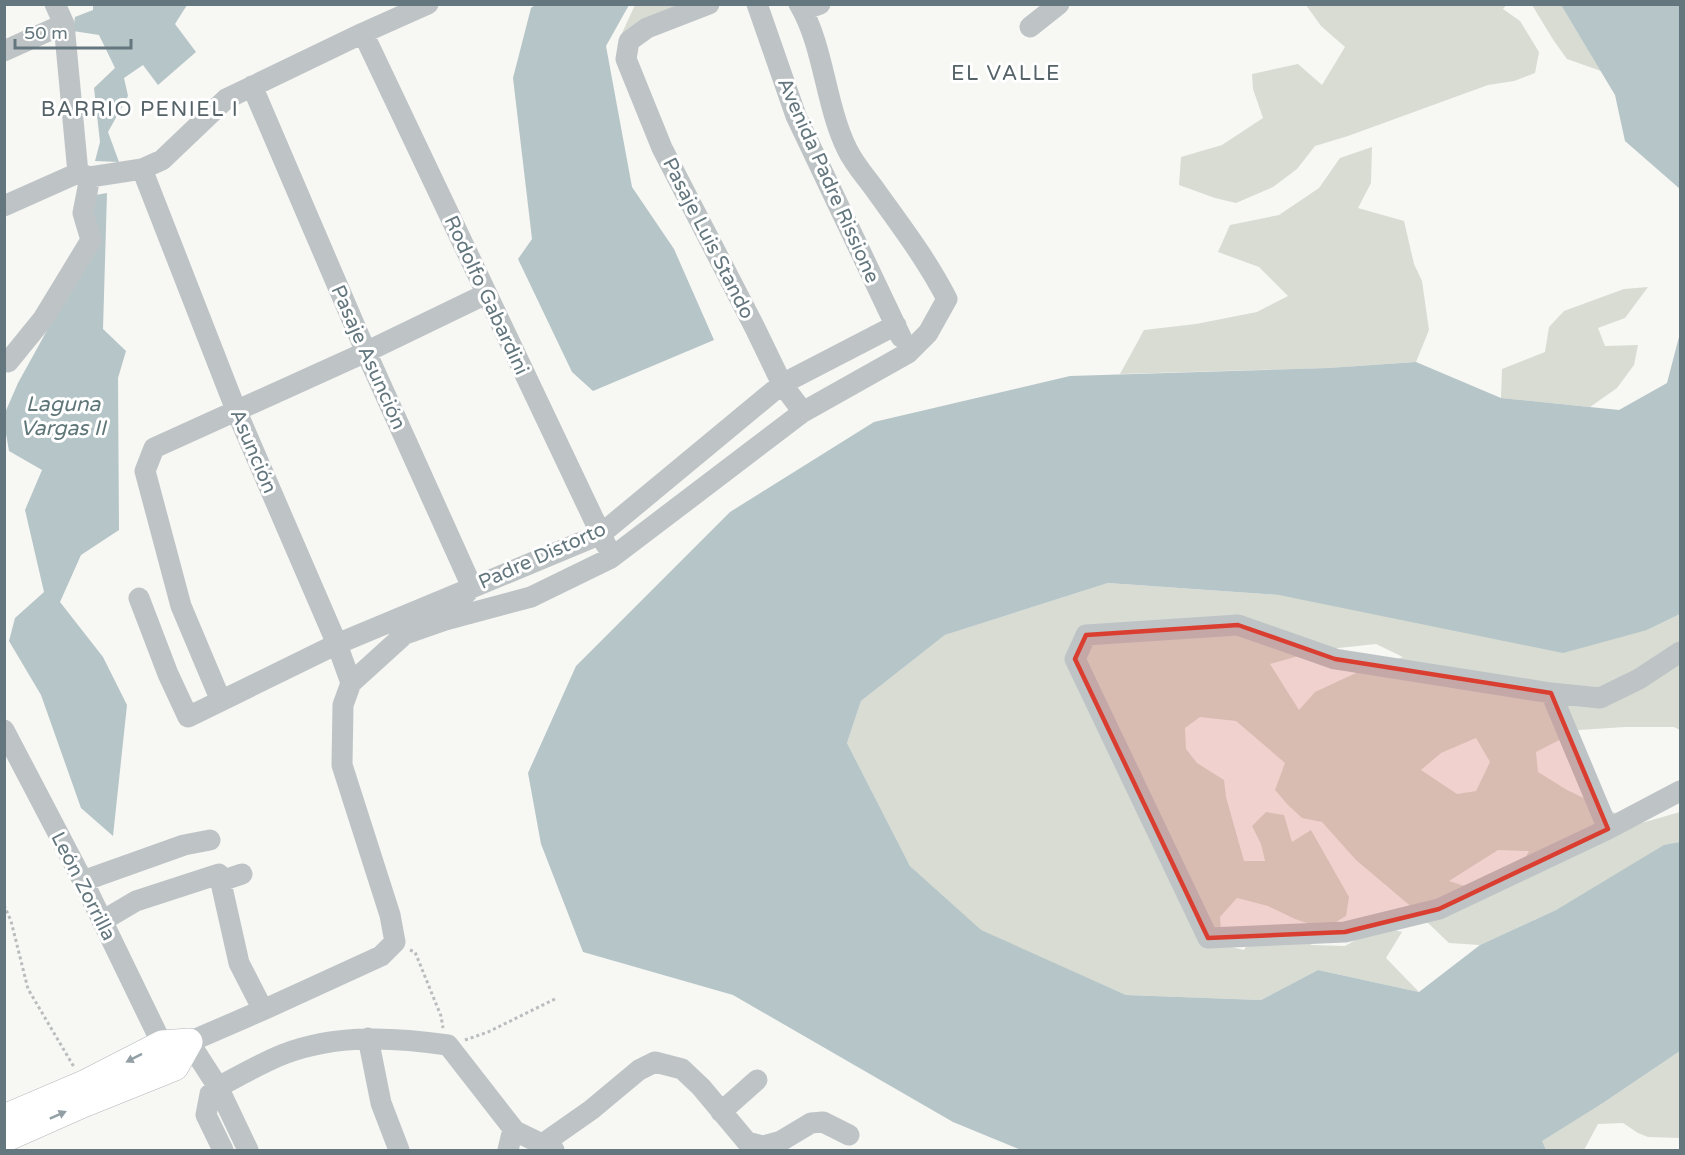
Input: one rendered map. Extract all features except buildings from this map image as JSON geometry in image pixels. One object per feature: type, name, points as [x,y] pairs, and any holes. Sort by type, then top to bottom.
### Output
[{"type":"main road","points":[[4,1118],[84,1084],[162,1044],[189,1042]]},
{"type":"main road","points":[[4,1139],[175,1067],[189,1042]]},
{"type":"street","points":[[8,362],[43,319],[91,240],[83,213],[84,175],[64,24],[55,4]]},
{"type":"street","points":[[4,206],[84,175],[142,169],[162,160],[226,99],[428,4]]},
{"type":"street","name":"Pasaje Luis Stando","points":[[709,4],[647,28],[629,41],[626,59],[662,148],[782,384],[803,412]]},
{"type":"street","name":"Avenida Padre Rissione","points":[[757,4],[796,116],[908,353]]},
{"type":"street","points":[[1030,27],[1059,4]]},
{"type":"street","name":"Avenida Padre Rissione","points":[[807,6],[838,129],[848,152],[922,255],[947,298],[928,333]]},
{"type":"street","points":[[4,51],[64,24]]},
{"type":"street","name":"Rodolfo Gabardini","points":[[363,33],[601,534],[610,558]]},
{"type":"street","name":"Pasaje Asunción","points":[[252,86],[366,352],[472,587]]},
{"type":"street","name":"Asunción","points":[[142,169],[236,410],[337,644],[351,683]]},
{"type":"street","points":[[221,701],[181,606],[145,471],[154,448],[366,352],[486,294]]},
{"type":"street","name":"Padre Distorto","points":[[139,598],[168,674],[188,717],[337,644],[601,534],[782,384],[896,325]]},
{"type":"street","name":"Padre Distorto","points":[[351,683],[405,634],[445,620],[531,597],[610,558],[803,412],[908,353],[928,333]]},
{"type":"street","points":[[445,620],[472,587]]},
{"type":"street","points":[[1680,652],[1639,679],[1600,698],[1551,693],[1335,659],[1238,625],[1086,635],[1075,659],[1208,939],[1345,932],[1439,909],[1608,829],[1680,791]]},
{"type":"street","points":[[248,1150],[218,1087],[189,1042],[263,1010],[388,949],[390,915],[342,765],[343,705],[351,683]]},
{"type":"street","points":[[1551,693],[1608,829]]},
{"type":"street","name":"León Zorrilla","points":[[4,730],[83,881],[162,1044]]},
{"type":"street","points":[[83,881],[184,845],[210,840]]},
{"type":"street","points":[[102,921],[136,901],[219,874],[239,963],[263,1010]]},
{"type":"street","points":[[221,881],[242,874]]},
{"type":"street","points":[[368,1038],[381,1103],[399,1150]]},
{"type":"street","points":[[223,1150],[206,1115],[210,1094],[218,1087],[284,1054],[326,1042],[368,1038],[423,1041],[448,1045],[513,1129],[548,1148],[639,1070],[655,1062],[682,1069],[701,1087],[747,1142],[762,1146],[781,1141],[811,1123],[823,1122],[849,1135]]},
{"type":"street","points":[[721,1112],[757,1080]]},
{"type":"street","points":[[508,1150],[513,1129]]},
{"type":"path","points":[[4,905],[11,921],[28,989],[84,1084]]},
{"type":"path","points":[[388,949],[415,952],[441,1016],[448,1045],[488,1032],[557,998]]},
{"type":"highlighted area","points":[[1238,625],[1335,659],[1551,693],[1608,829],[1439,909],[1345,932],[1208,938],[1075,659],[1086,635]]},
{"type":"shaded area","points":[[635,5],[682,5],[622,33]]},
{"type":"shaded area","points":[[1306,5],[1506,5],[1503,9],[1520,21],[1539,52],[1535,73],[1514,81],[1488,85],[1315,146],[1297,169],[1273,187],[1236,203],[1179,185],[1181,157],[1222,145],[1263,118],[1253,89],[1252,74],[1298,64],[1322,85],[1345,47],[1321,26]]},
{"type":"shaded area","points":[[1532,5],[1561,5],[1601,71],[1567,59]]},
{"type":"shaded area","points":[[1372,147],[1371,183],[1358,208],[1404,221],[1414,264],[1422,281],[1429,330],[1416,362],[1328,368],[1120,374],[1144,330],[1196,324],[1257,312],[1288,296],[1259,267],[1218,252],[1230,225],[1279,215],[1319,188],[1340,158]]},
{"type":"shaded area","points":[[1648,287],[1625,318],[1598,328],[1605,346],[1638,345],[1634,365],[1617,388],[1590,407],[1501,398],[1502,369],[1545,352],[1549,327],[1564,311],[1624,289]]},
{"type":"shaded area","points":[[1108,583],[1279,595],[1647,630],[1680,614],[1680,730],[1674,727],[1625,727],[1579,730],[1536,752],[1538,772],[1567,790],[1638,824],[1680,812],[1680,842],[1664,846],[1556,910],[1480,945],[1449,943],[1356,860],[1322,822],[1302,818],[1288,805],[1275,790],[1285,763],[1236,721],[1200,717],[1185,728],[1186,749],[1197,763],[1224,780],[1226,797],[1244,861],[1265,861],[1261,844],[1252,826],[1266,812],[1284,815],[1292,842],[1311,830],[1349,897],[1346,916],[1324,929],[1268,906],[1237,898],[1220,917],[1222,945],[1244,950],[1258,927],[1279,927],[1312,945],[1345,946],[1380,926],[1402,932],[1386,958],[1419,992],[1318,970],[1261,1000],[1126,995],[981,931],[910,866],[847,743],[861,701],[945,635]],"holes":[[[1376,644],[1403,657],[1356,673],[1315,692],[1299,710],[1270,664],[1320,650]],[[1476,738],[1490,762],[1476,791],[1457,794],[1421,770],[1441,753]],[[1498,850],[1529,851],[1516,875],[1483,892],[1449,881]]]},
{"type":"shaded area","points":[[1680,1051],[1680,1138],[1648,1137],[1623,1123],[1598,1124],[1584,1150],[1546,1150],[1541,1141]]},
{"type":"water","points":[[93,5],[187,5],[175,24],[196,52],[158,85],[143,65],[124,78],[128,96],[108,132],[119,162],[95,161],[100,142],[94,88],[115,68],[99,35],[73,31],[75,17],[93,10]]},
{"type":"water","points":[[535,5],[629,5],[606,46],[632,187],[674,249],[714,340],[593,391],[572,372],[518,259],[532,239],[513,78],[531,8]]},
{"type":"water","points":[[1561,5],[1680,5],[1680,189],[1625,141],[1615,95]]},
{"type":"water","name":"Laguna Vargas II","points":[[107,193],[103,329],[126,351],[118,378],[119,530],[81,555],[60,602],[103,657],[127,705],[113,836],[81,808],[41,695],[9,641],[15,618],[44,592],[25,510],[42,470],[9,451],[4,415],[18,383],[95,239],[90,196]]},
{"type":"water","points":[[1680,333],[1680,614],[1647,630],[1563,653],[1279,595],[1108,583],[945,635],[861,701],[847,743],[910,866],[981,930],[1126,995],[1261,1000],[1318,970],[1419,992],[1480,945],[1556,910],[1664,845],[1680,842],[1680,1051],[1542,1141],[1546,1150],[1021,1150],[953,1122],[733,995],[583,952],[541,844],[528,773],[576,666],[730,512],[874,422],[1070,376],[1328,368],[1416,362],[1501,398],[1619,410],[1667,383]]},
{"type":"district","name":"EL VALLE","points":[[1006,73]]},
{"type":"district","name":"BARRIO PENIEL I","points":[[140,109]]}]
